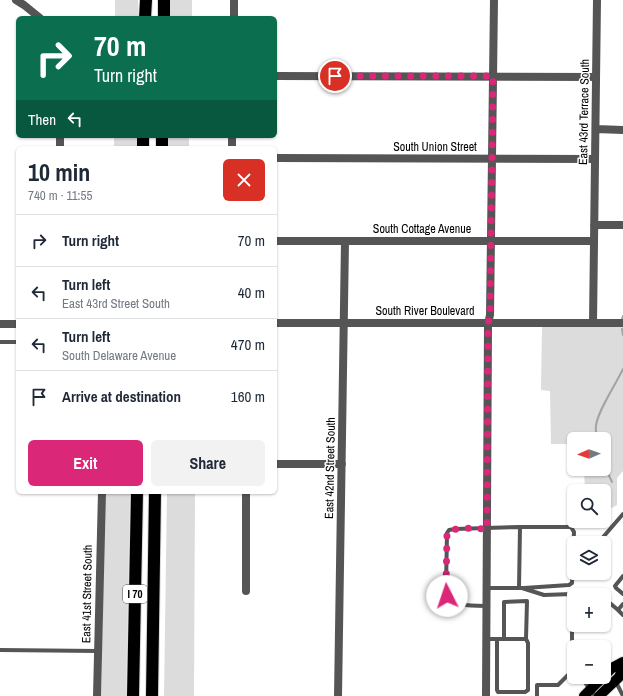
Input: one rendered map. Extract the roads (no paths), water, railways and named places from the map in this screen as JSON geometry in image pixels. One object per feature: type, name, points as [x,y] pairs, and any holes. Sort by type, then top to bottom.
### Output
[{"type":"highway","points":[[145,16],[146,0]]},
{"type":"highway","points":[[164,0],[164,16]]},
{"type":"highway","name":"I 70","points":[[133,696],[136,494]]},
{"type":"highway","name":"I 70","points":[[152,696],[155,494]]},
{"type":"main road","points":[[611,669],[623,662]]},
{"type":"main road","points":[[599,696],[608,692],[615,680],[619,677],[623,667]]},
{"type":"main road","points":[[590,694],[598,684]]},
{"type":"street","points":[[16,0],[38,16]]},
{"type":"street","points":[[234,0],[234,16]]},
{"type":"street","points":[[486,696],[488,324],[490,315],[494,0]]},
{"type":"street","name":"East 43rd Terrace South","points":[[594,241],[597,0]]},
{"type":"street","points":[[277,76],[596,77]]},
{"type":"street","points":[[596,129],[623,130]]},
{"type":"street","name":"South Union Street","points":[[277,158],[595,159]]},
{"type":"street","points":[[594,225],[623,225]]},
{"type":"street","name":"South Cottage Avenue","points":[[277,241],[594,241]]},
{"type":"street","name":"East 42nd Street South","points":[[338,696],[345,241]]},
{"type":"street","points":[[593,323],[594,241]]},
{"type":"street","name":"South River Boulevard","points":[[277,323],[623,323]]},
{"type":"street","points":[[0,324],[16,324]]},
{"type":"street","points":[[277,464],[342,464]]},
{"type":"street","name":"East 41st Street South","points":[[97,696],[102,494]]},
{"type":"street","points":[[246,494],[246,591]]},
{"type":"lane","points":[[0,342],[16,342]]},
{"type":"lane","points":[[604,536],[623,514]]},
{"type":"lane","points":[[520,527],[520,588]]},
{"type":"lane","points":[[486,588],[520,588],[569,585],[572,583],[574,532],[571,527],[520,527],[487,529],[455,528],[449,530],[447,533],[447,596],[461,605],[486,606]]},
{"type":"lane","points":[[623,576],[615,586],[623,594]]},
{"type":"lane","points":[[520,588],[544,595],[572,594],[572,640]]},
{"type":"lane","points":[[497,639],[498,692],[526,692],[528,690],[528,643],[526,639],[527,601],[504,602],[504,639]]},
{"type":"lane","points":[[611,604],[623,615]]},
{"type":"lane","points":[[618,610],[623,604]]},
{"type":"lane","points":[[486,639],[526,639]]},
{"type":"lane","points":[[0,650],[98,651]]},
{"type":"lane","points":[[537,696],[537,685],[558,685],[567,678]]},
{"type":"lane","points":[[615,680],[623,696]]},
{"type":"lane","points":[[585,684],[590,694]]},
{"type":"lane","points":[[486,686],[497,686]]},
{"type":"waterway","points":[[622,329],[623,335]]},
{"type":"waterway","points":[[596,432],[597,420],[623,369]]},
{"type":"waterway","points":[[609,476],[612,482]]}]
